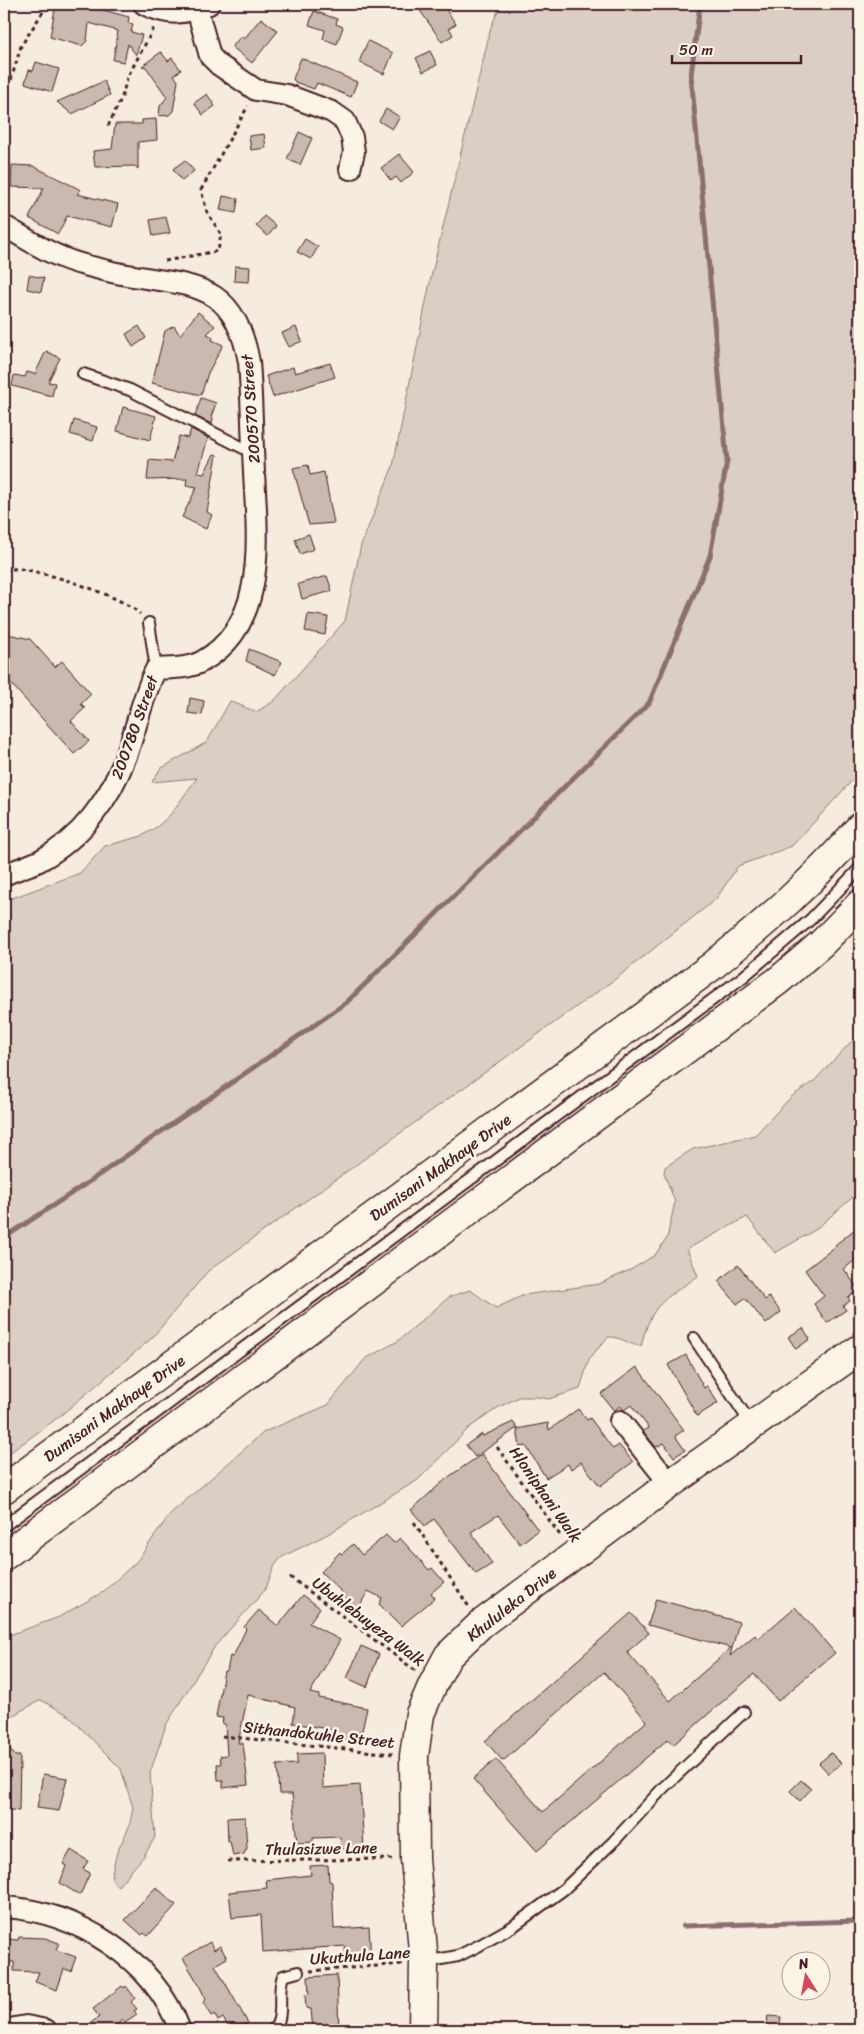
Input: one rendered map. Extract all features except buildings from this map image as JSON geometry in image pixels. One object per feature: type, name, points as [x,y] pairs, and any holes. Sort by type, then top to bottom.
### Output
[{"type":"main road","name":"Dumisani Makhaye Drive","points":[[4,1489],[711,967],[786,905],[814,878],[860,826]]},
{"type":"main road","points":[[4,1556],[779,980],[822,943],[860,904]]},
{"type":"main road","name":"Khululeka Drive","points":[[423,2030],[424,1962],[415,1859],[414,1756],[420,1714],[432,1684],[448,1656],[481,1624],[670,1484],[860,1349]]},
{"type":"street","points":[[144,4],[163,13],[175,14],[203,7],[210,56],[219,65],[256,90],[287,96],[332,112],[345,121],[352,137],[354,152],[350,169]]},
{"type":"street","name":"200570 Street","points":[[4,226],[61,257],[112,272],[198,288],[219,299],[235,316],[246,346],[251,394],[258,548],[252,592],[243,617],[223,645],[200,663],[156,669]]},
{"type":"street","name":"200780 Street","points":[[4,875],[40,860],[68,841],[86,824],[111,790],[126,756],[146,690],[156,669]]},
{"type":"street","points":[[620,1421],[670,1484]]},
{"type":"street","points":[[4,1907],[23,1908],[62,1919],[110,1943],[126,1956],[165,2000],[180,2030]]},
{"type":"street","points":[[4,2030],[26,2026],[46,2030]]},
{"type":"lane","points":[[83,374],[130,390],[253,453]]},
{"type":"lane","name":"200780 Street","points":[[149,623],[156,669]]},
{"type":"lane","points":[[4,1526],[751,971],[811,919],[860,868]]},
{"type":"lane","points":[[694,1338],[752,1427]]},
{"type":"lane","points":[[424,1962],[458,1956],[480,1945],[512,1927],[564,1889],[614,1841],[664,1787],[744,1712]]},
{"type":"lane","points":[[273,2030],[279,2021],[279,1985],[283,1976],[298,1972]]},
{"type":"path","points":[[11,80],[21,46],[48,4]]},
{"type":"path","points":[[108,126],[122,96],[127,78],[163,13]]},
{"type":"path","points":[[159,263],[218,251],[221,234],[207,212],[202,190],[256,90]]},
{"type":"path","points":[[4,570],[18,568],[89,587],[132,606],[149,623]]},
{"type":"path","name":"Hloniphani Walk","points":[[498,1447],[574,1555]]},
{"type":"path","points":[[414,1522],[481,1624]]},
{"type":"path","name":"Ubuhlebuyeza Walk","points":[[290,1578],[432,1684]]},
{"type":"path","name":"Sithandokuhle Street","points":[[222,1736],[414,1756]]},
{"type":"path","name":"Thulasizwe Lane","points":[[228,1861],[415,1859]]},
{"type":"path","name":"Ukuthula Lane","points":[[298,1972],[424,1962]]},
{"type":"shaded area","points":[[501,4],[860,4],[860,772],[792,846],[738,866],[716,899],[618,977],[208,1271],[152,1338],[60,1416],[4,1457],[4,901],[80,873],[105,846],[142,836],[158,826],[170,815],[197,778],[152,782],[160,769],[207,742],[230,701],[256,712],[274,701],[345,621],[361,545],[393,466],[431,277],[491,27]]},
{"type":"shaded area","points":[[860,1036],[860,1191],[815,1230],[775,1253],[747,1217],[687,1249],[698,1276],[660,1304],[645,1331],[641,1346],[608,1337],[589,1359],[580,1389],[549,1399],[519,1397],[499,1407],[469,1428],[418,1480],[328,1534],[282,1557],[275,1565],[265,1590],[215,1646],[166,1725],[150,1773],[155,1837],[144,1856],[119,1885],[116,1886],[111,1877],[117,1852],[129,1827],[133,1808],[121,1769],[68,1715],[41,1700],[4,1720],[4,1637],[59,1617],[103,1592],[137,1561],[170,1514],[264,1432],[328,1405],[365,1359],[398,1341],[449,1297],[470,1290],[496,1308],[524,1295],[599,1284],[632,1269],[655,1255],[667,1238],[675,1202],[664,1173],[665,1167],[693,1149],[755,1135],[791,1097],[814,1081],[850,1043]]},
{"type":"waterway","points":[[4,1238],[93,1179],[346,1003],[649,703],[710,556],[727,461],[691,75],[700,4]]},
{"type":"waterway","points":[[683,1926],[860,1921]]}]
